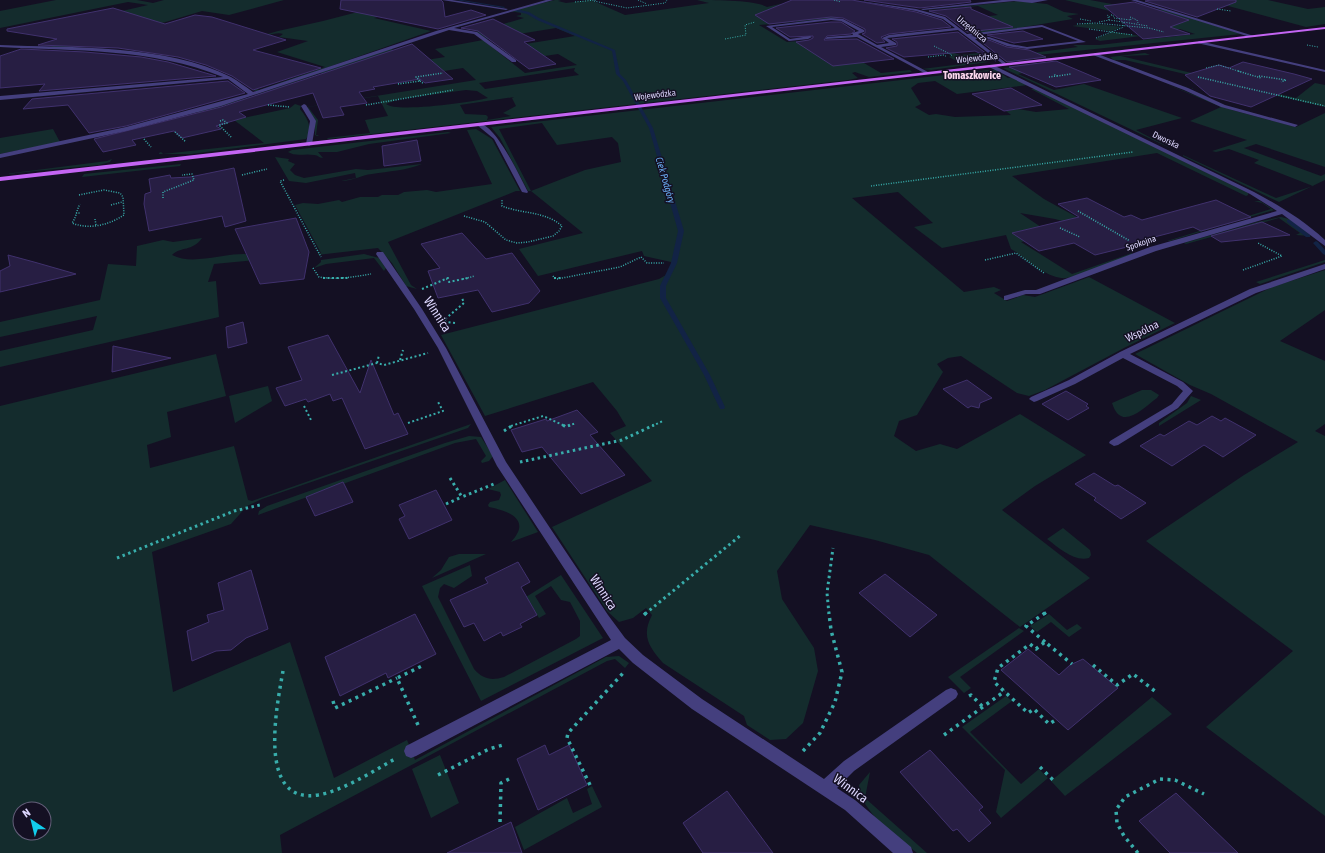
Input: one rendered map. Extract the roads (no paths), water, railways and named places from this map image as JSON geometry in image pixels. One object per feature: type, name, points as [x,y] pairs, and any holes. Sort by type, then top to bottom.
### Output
[{"type":"main road","name":"Wojewódzka","points":[[0,179],[1325,28]]},
{"type":"street","points":[[444,0],[510,9]]},
{"type":"street","points":[[0,156],[129,129],[252,94],[445,29],[510,9],[551,0]]},
{"type":"street","name":"Urzędnicza","points":[[855,0],[916,10],[944,18],[990,55],[1004,64]]},
{"type":"street","points":[[916,10],[1014,0],[1032,2],[1046,0]]},
{"type":"street","points":[[1133,0],[1252,36]]},
{"type":"street","points":[[810,36],[810,38],[789,40],[768,26],[838,20],[862,31],[854,34],[857,36]]},
{"type":"street","points":[[1035,26],[1051,28],[1084,42],[1027,48],[1009,45],[989,38],[969,37],[1035,26]]},
{"type":"street","points":[[445,29],[467,30],[475,33],[514,60]]},
{"type":"street","points":[[876,46],[894,44],[884,38],[889,36],[959,29]]},
{"type":"street","points":[[827,38],[857,36],[926,73]]},
{"type":"street","points":[[1199,42],[1325,71]]},
{"type":"street","points":[[0,46],[139,54],[184,61],[230,78],[245,87],[252,94]]},
{"type":"street","points":[[1096,54],[1186,89],[1223,106],[1296,125]]},
{"type":"street","name":"Dworska","points":[[991,66],[1252,193],[1284,212],[1325,244]]},
{"type":"street","points":[[0,98],[230,78]]},
{"type":"street","points":[[304,106],[313,121],[309,144]]},
{"type":"street","points":[[479,124],[496,138],[525,192]]},
{"type":"street","name":"Spokojna","points":[[1006,298],[1025,292],[1037,292],[1153,249],[1284,212]]},
{"type":"street","name":"Winnica","points":[[380,254],[418,309],[442,348],[488,435],[501,463],[603,619],[620,642],[638,659],[697,704],[826,788],[874,824],[905,853]]},
{"type":"street","name":"Wspólna","points":[[1123,354],[1253,291],[1325,266]]},
{"type":"street","points":[[1034,399],[1072,382],[1123,354]]},
{"type":"street","name":"Wspólna","points":[[1114,443],[1175,406],[1188,391],[1180,384],[1123,354]]},
{"type":"street","points":[[411,751],[620,642]]},
{"type":"street","points":[[826,788],[849,766],[951,694]]},
{"type":"waterway","name":"Ciek Podgóry","points":[[457,0],[504,7]]},
{"type":"waterway","name":"Ciek Podgóry","points":[[516,10],[528,13],[538,19],[613,50],[618,74],[624,80],[651,128],[681,231],[674,263],[663,286],[663,298],[707,375],[722,407]]},
{"type":"waterway","points":[[1289,221],[1308,236]]},
{"type":"waterway","points":[[1316,243],[1325,253]]},
{"type":"district","name":"Tomaszkowice","points":[[972,75]]}]
